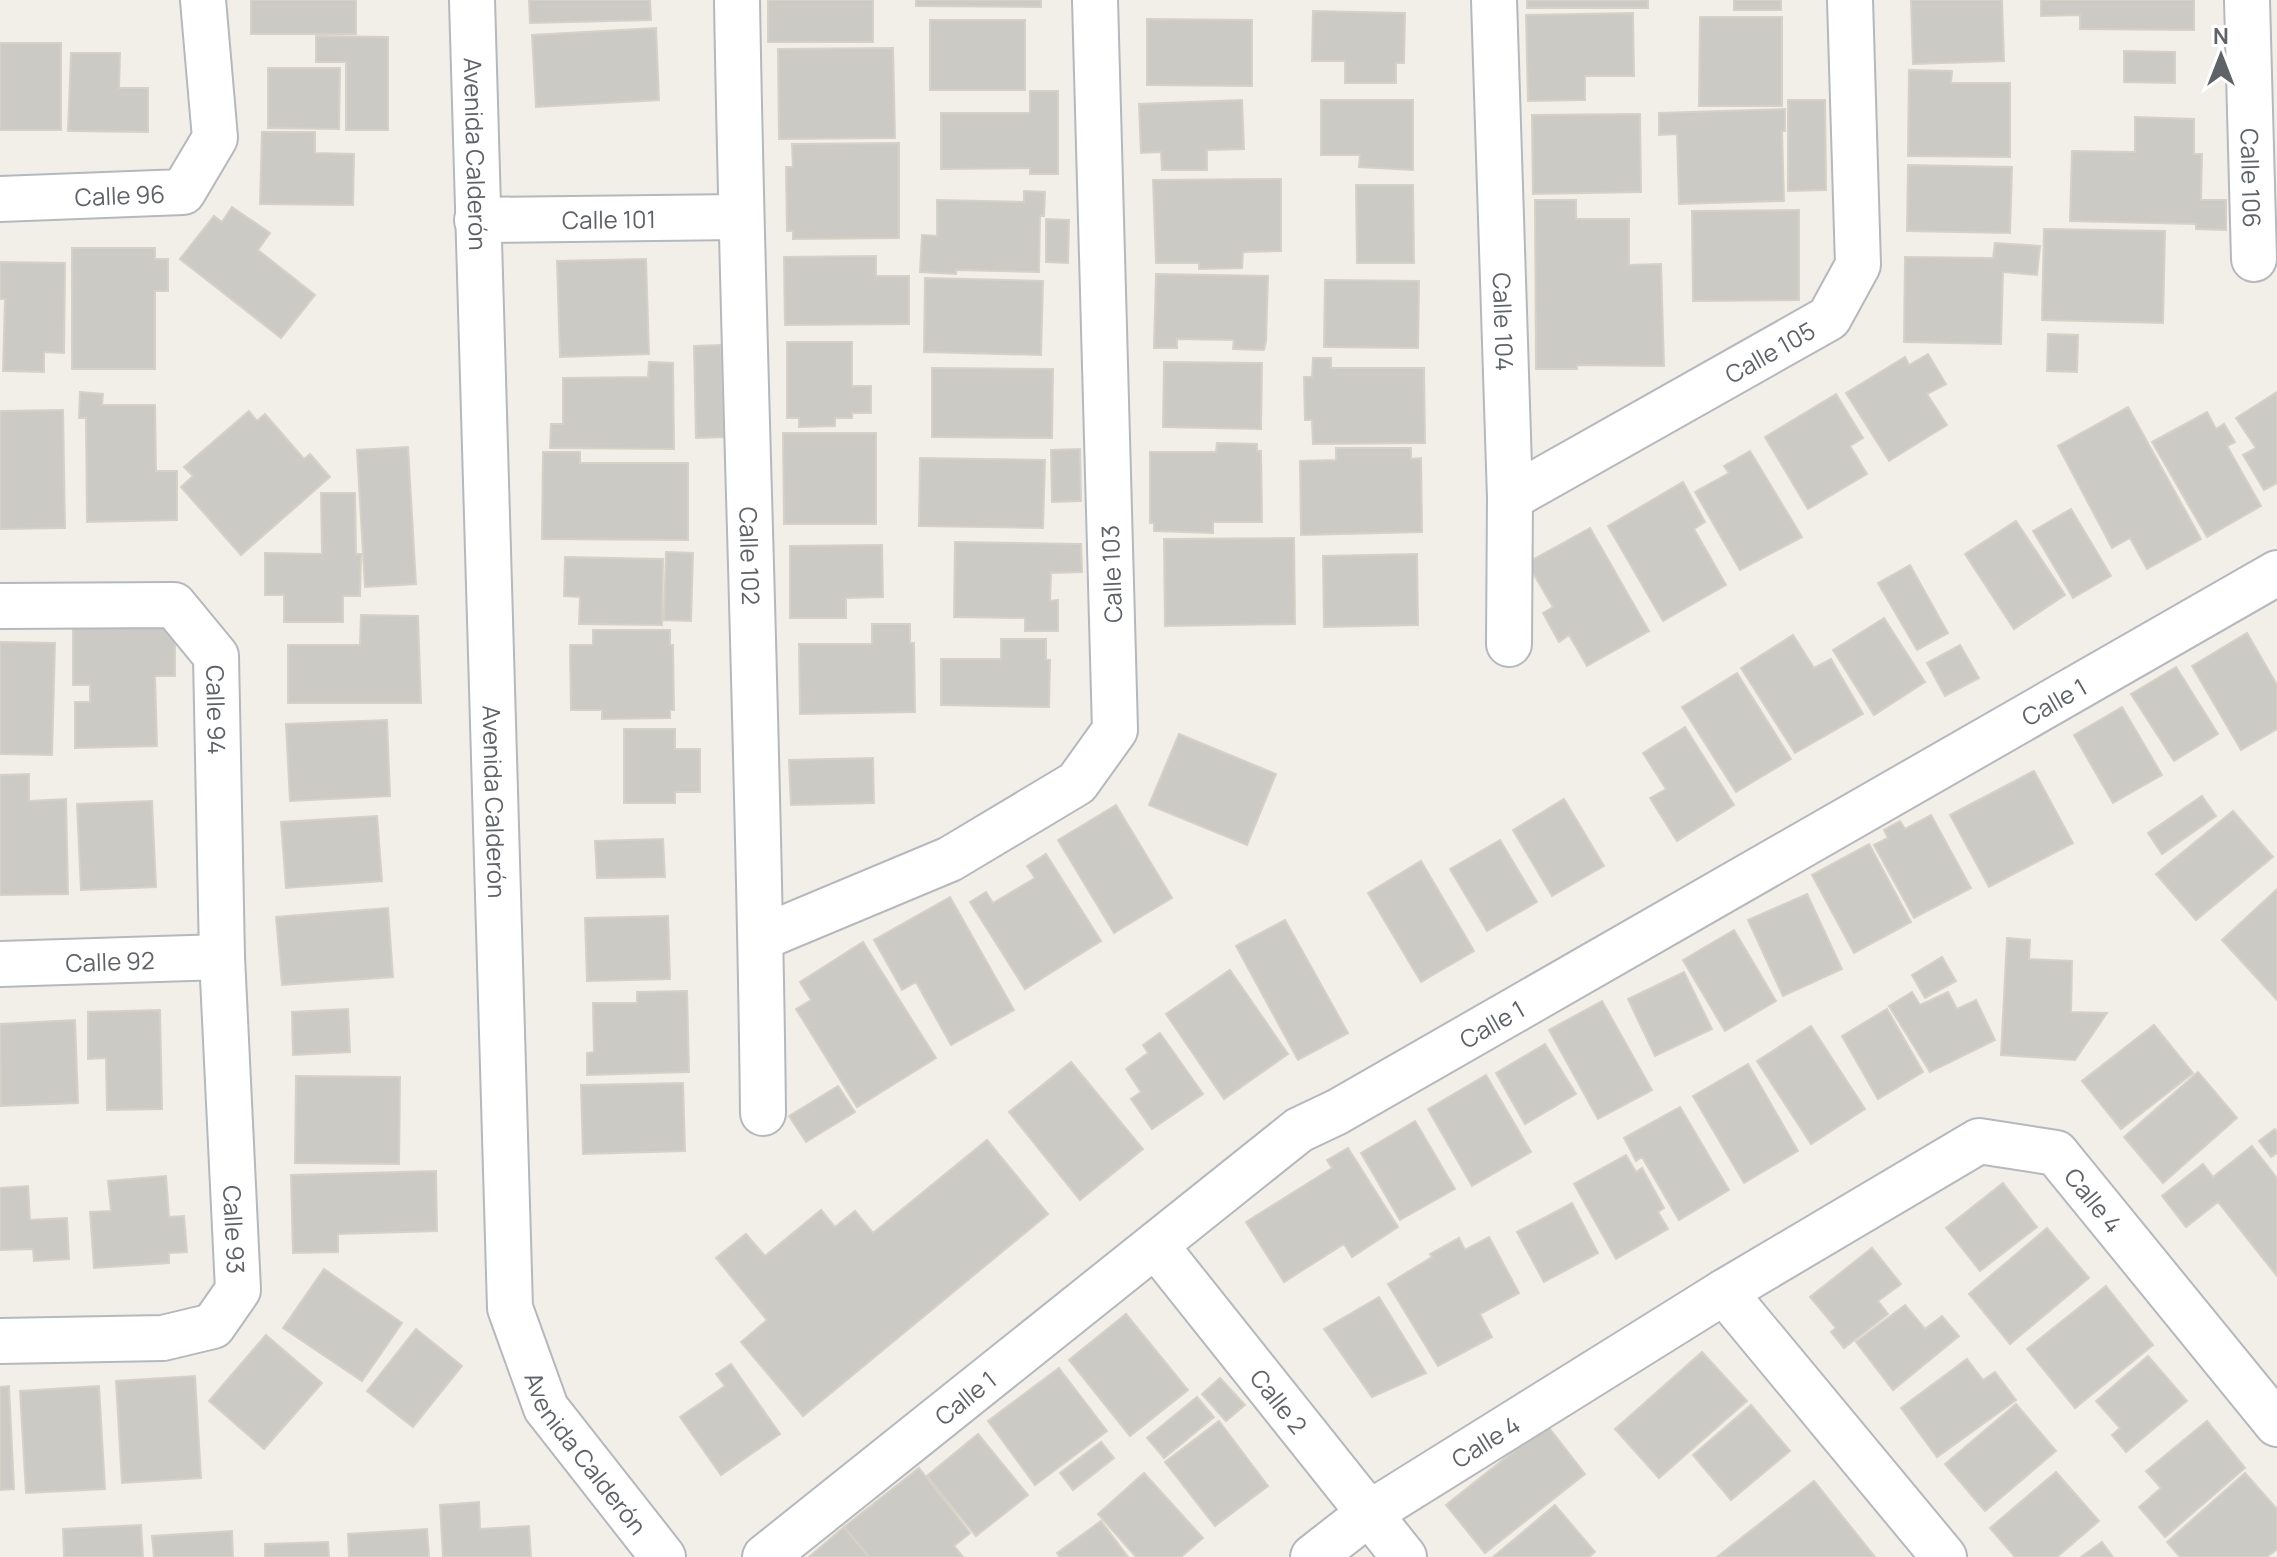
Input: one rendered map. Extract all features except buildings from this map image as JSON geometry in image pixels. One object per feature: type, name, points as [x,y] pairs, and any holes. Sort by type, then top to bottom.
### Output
[{"type":"street","name":"Calle 96","points":[[0,199],[183,192],[215,138],[203,0]]},
{"type":"street","name":"Avenida Calderón","points":[[472,0],[510,1308],[546,1408],[663,1557]]},
{"type":"street","name":"Calle 102","points":[[737,0],[763,1113]]},
{"type":"street","name":"Calle 103","points":[[761,938],[950,859],[1077,783],[1115,730],[1095,0]]},
{"type":"street","name":"Calle 104","points":[[1494,0],[1510,498],[1509,644]]},
{"type":"street","name":"Calle 105","points":[[1510,498],[1829,318],[1858,265],[1850,0]]},
{"type":"street","name":"Calle 106","points":[[2247,0],[2263,76],[2254,259]]},
{"type":"street","name":"Calle 101","points":[[477,220],[740,217]]},
{"type":"street","name":"Calle 1","points":[[765,1557],[1299,1130],[1337,1112],[2277,573]]},
{"type":"street","name":"Calle 94","points":[[0,606],[174,605],[216,656],[222,957]]},
{"type":"street","name":"Calle 92","points":[[0,964],[222,957]]},
{"type":"street","name":"Calle 93","points":[[0,1341],[163,1338],[213,1326],[238,1290],[222,957]]},
{"type":"street","name":"Calle 4","points":[[1313,1557],[1368,1514],[1724,1292],[1979,1141],[2056,1153],[2277,1424]]},
{"type":"street","name":"Calle 2","points":[[1156,1246],[1404,1557]]},
{"type":"street","points":[[1724,1292],[1944,1557]]}]
